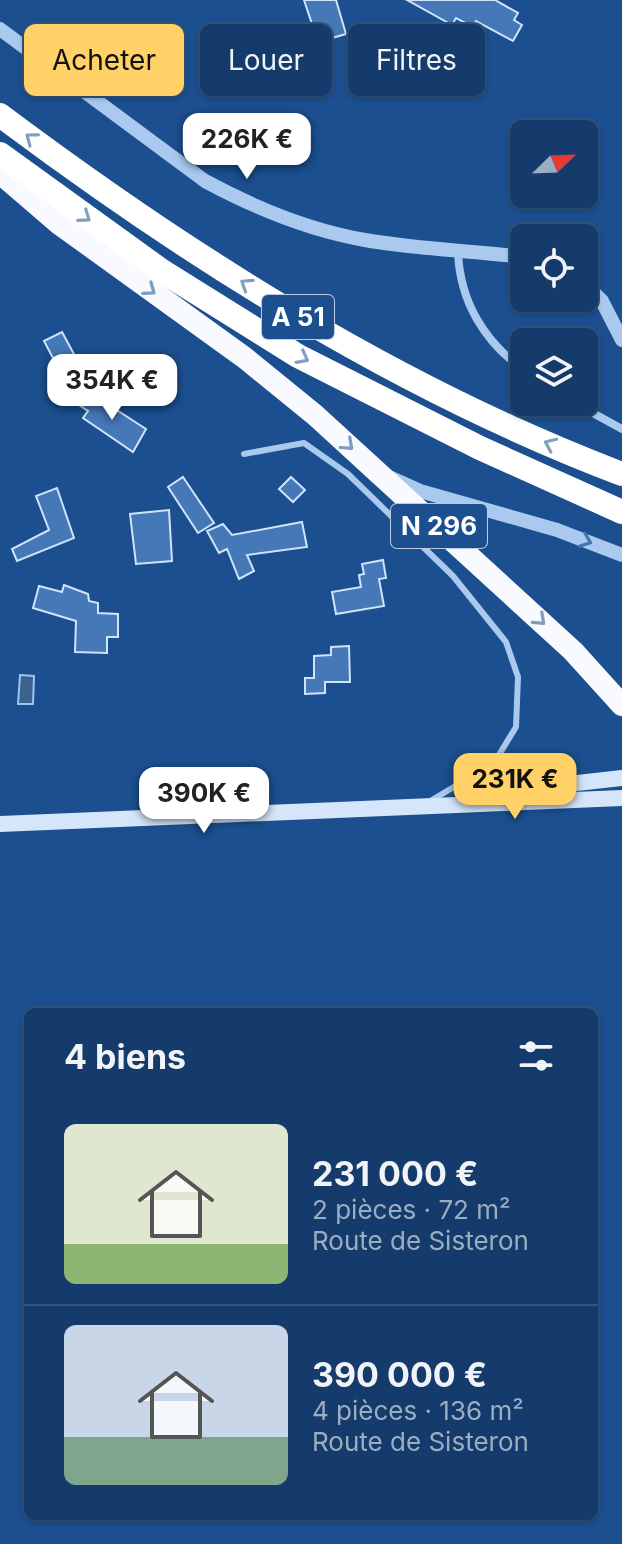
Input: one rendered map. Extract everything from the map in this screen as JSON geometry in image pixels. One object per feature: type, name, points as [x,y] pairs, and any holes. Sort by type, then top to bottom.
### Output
[{"type":"highway","name":"A 51","points":[[0,115],[108,195],[282,308],[478,412],[622,474]]},
{"type":"highway","name":"A 51","points":[[0,154],[162,271],[298,356],[480,448],[622,512]]},
{"type":"highway","name":"N 296","points":[[0,173],[58,223],[245,358],[380,473],[573,651],[622,705]]},
{"type":"main road","points":[[407,805],[622,778]]},
{"type":"main road","points":[[0,824],[622,798]]},
{"type":"street","points":[[0,29],[205,181],[242,201],[292,221],[364,240],[510,256]]},
{"type":"street","points":[[458,250],[462,288],[478,323],[493,344],[510,358]]},
{"type":"street","points":[[598,297],[622,340]]},
{"type":"street","points":[[598,416],[622,429]]},
{"type":"street","points":[[380,473],[420,491],[557,530],[622,555]]},
{"type":"lane","points":[[244,454],[304,443],[348,474],[453,576],[506,642],[518,677],[516,727],[494,763],[430,802]]},
{"type":"water","points":[[20,675],[34,676],[33,704],[18,704]]},
{"type":"building","points":[[304,0],[336,0],[346,34],[332,38],[332,24],[312,24]]},
{"type":"building","points":[[407,0],[495,0],[518,13],[514,20],[522,25],[513,41],[476,21],[467,24],[456,18],[450,24]]},
{"type":"building","points":[[62,332],[82,369],[64,379],[44,341]]},
{"type":"building","points":[[89,392],[146,429],[133,452],[83,418],[88,411],[79,405]]},
{"type":"building","points":[[183,477],[214,523],[198,533],[168,487]]},
{"type":"building","points":[[291,477],[305,490],[293,502],[279,489]]},
{"type":"building","points":[[57,488],[74,538],[17,561],[12,549],[49,530],[36,496]]},
{"type":"building","points":[[169,510],[172,561],[136,564],[130,514]]},
{"type":"building","points":[[302,522],[307,547],[247,555],[254,571],[239,579],[227,549],[219,553],[207,531],[223,524],[232,535]]},
{"type":"building","points":[[383,560],[386,578],[379,579],[384,606],[336,614],[332,592],[361,587],[359,575],[364,574],[362,564]]},
{"type":"building","points":[[64,585],[88,594],[89,601],[98,603],[98,613],[118,614],[118,637],[107,637],[107,653],[75,652],[76,621],[33,608],[39,586],[62,592]]},
{"type":"building","points":[[349,646],[350,682],[325,682],[325,693],[305,694],[305,678],[314,678],[314,656],[331,655],[331,647]]}]
